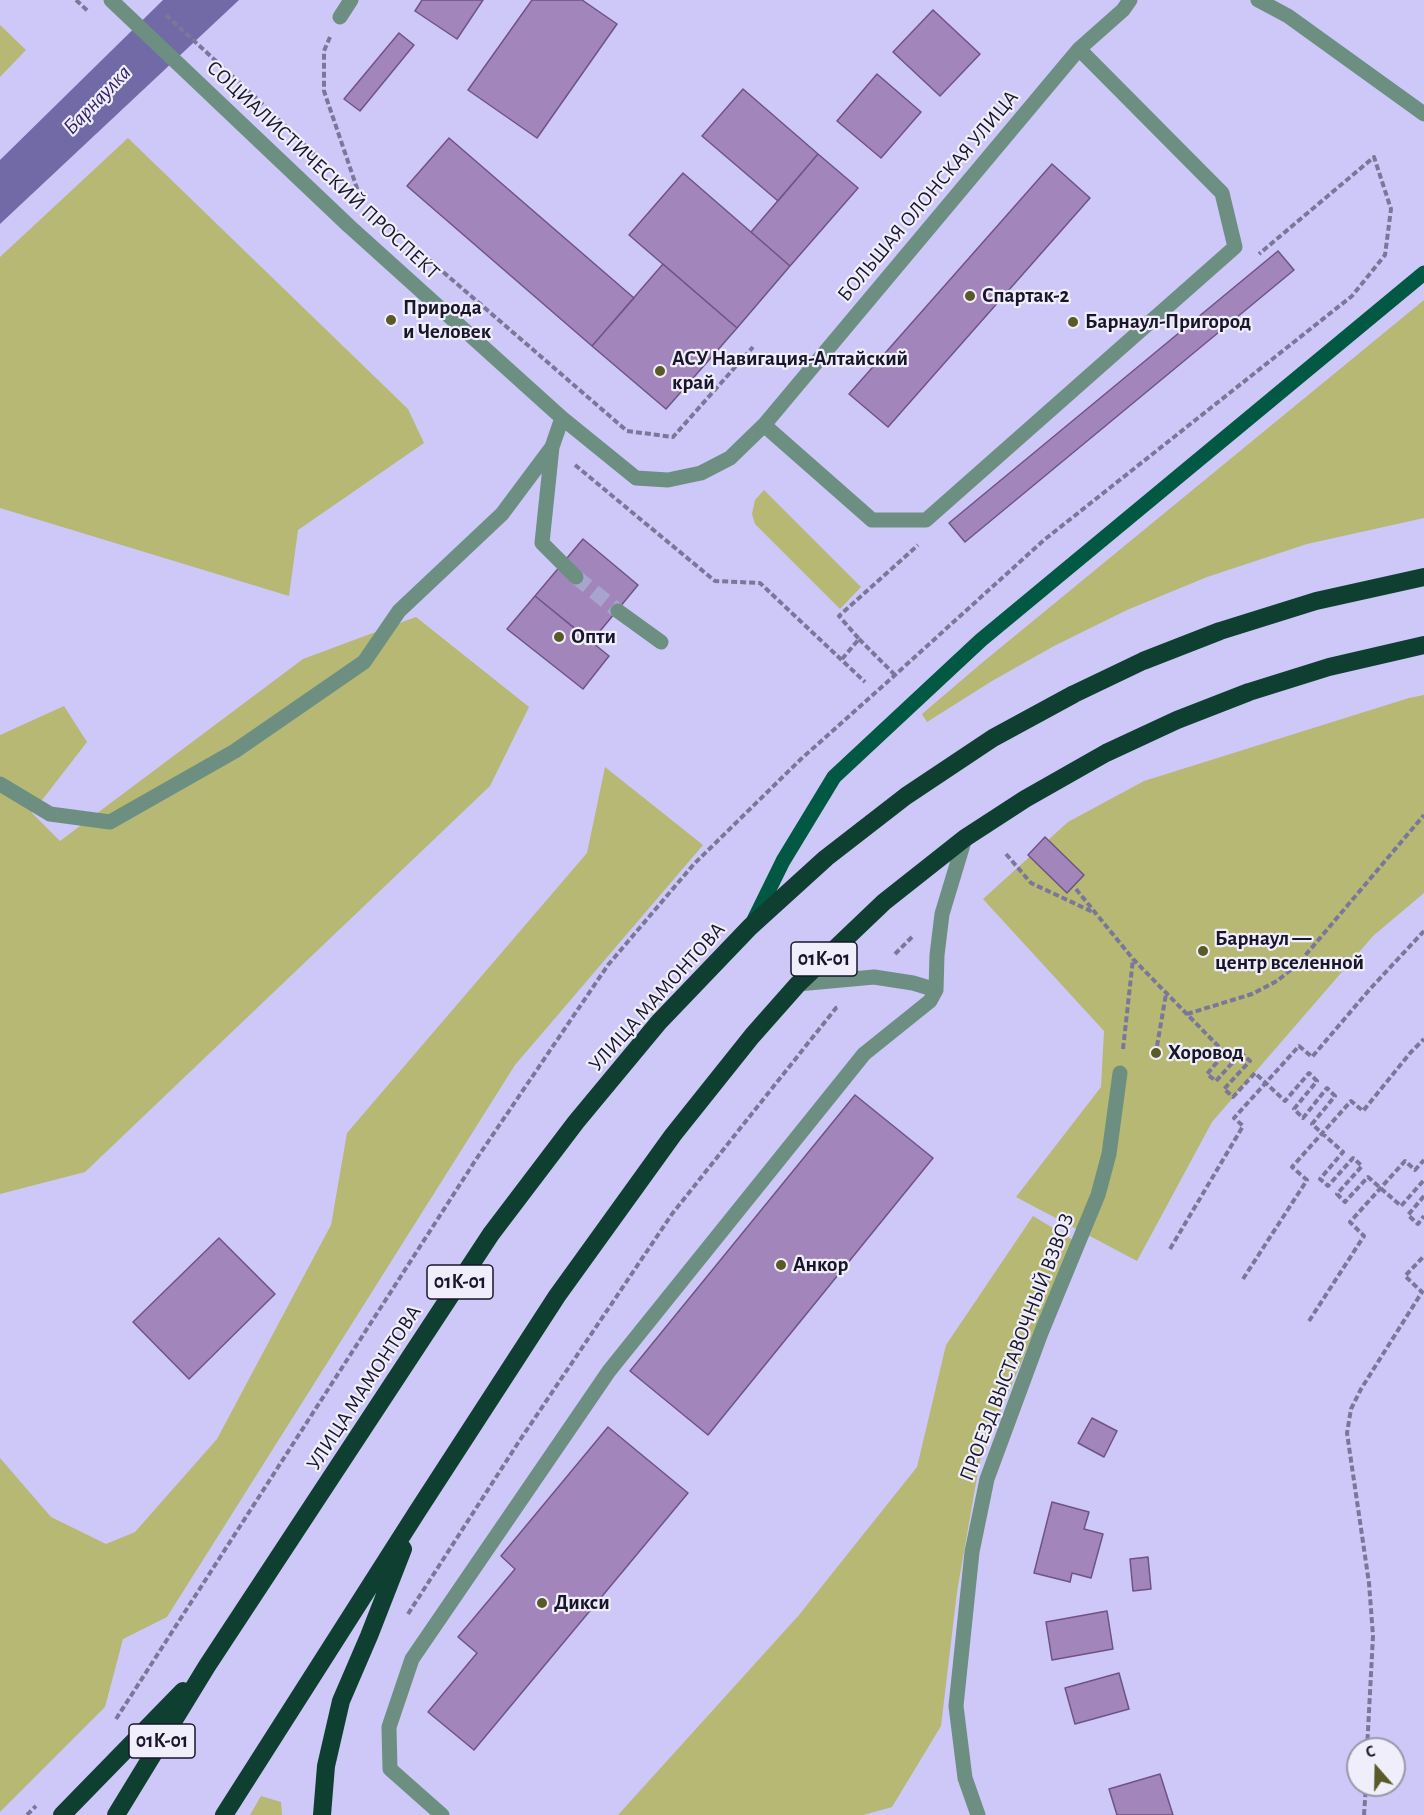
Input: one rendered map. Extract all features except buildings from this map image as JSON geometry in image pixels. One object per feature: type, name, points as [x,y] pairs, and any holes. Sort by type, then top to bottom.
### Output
[{"type":"highway","name":"01К-01","points":[[750,927],[826,858],[906,796],[993,738],[1074,694],[1143,662],[1220,631],[1316,601],[1424,577]]},
{"type":"highway","name":"01К-01","points":[[224,1815],[557,1296],[673,1135],[752,1036],[798,984],[884,902],[965,838],[1025,799],[1106,753],[1177,720],[1249,692],[1329,667],[1424,645]]},
{"type":"highway","name":"УЛИЦА МАМОНТОВА","points":[[116,1815],[207,1666],[491,1234],[576,1122],[652,1031],[750,927]]},
{"type":"highway","points":[[322,1815],[326,1766],[341,1701],[417,1512]]},
{"type":"highway","points":[[62,1815],[207,1666]]},
{"type":"main road","points":[[750,927],[783,861],[834,777],[981,640],[1424,273]]},
{"type":"street","name":"СОЦИАЛИСТИЧЕСКИЙ ПРОСПЕКТ","points":[[111,0],[350,226],[562,418]]},
{"type":"street","points":[[340,17],[351,0]]},
{"type":"street","name":"БОЛЬШАЯ ОЛОНСКАЯ УЛИЦА","points":[[562,418],[636,478],[668,480],[701,473],[730,458],[764,424],[1079,49],[1126,5],[1145,0]]},
{"type":"street","points":[[1258,0],[1288,16],[1424,114]]},
{"type":"street","points":[[764,424],[872,520],[926,520],[1235,247],[1222,193],[1079,49]]},
{"type":"street","points":[[562,418],[552,447],[542,543],[576,577]]},
{"type":"street","points":[[0,784],[50,814],[110,822],[235,751],[364,662],[399,611],[502,513],[552,447]]},
{"type":"street","points":[[618,611],[661,642]]},
{"type":"street","points":[[442,1815],[390,1769],[389,1727],[412,1659],[609,1371],[864,1054],[930,1001],[936,990],[942,914],[965,838]]},
{"type":"street","points":[[798,984],[874,977],[913,983],[936,990]]},
{"type":"street","name":"ПРОЕЗД ВЫСТАВОЧНЫЙ ВЗВОЗ","points":[[978,1815],[965,1778],[957,1706],[972,1552],[987,1479],[1041,1333],[1098,1195],[1109,1154],[1120,1074]]},
{"type":"path","points":[[159,8],[320,160]]},
{"type":"path","points":[[340,17],[324,51],[324,91],[361,200]]},
{"type":"path","points":[[352,192],[369,208]]},
{"type":"path","points":[[378,215],[627,431],[673,437],[753,346]]},
{"type":"path","points":[[860,639],[895,675]]},
{"type":"path","points":[[1187,1014],[1252,994],[1277,981],[1298,964],[1424,815]]},
{"type":"path","points":[[1006,854],[1031,883],[1095,914]]},
{"type":"path","points":[[1076,889],[1133,959],[1225,1053],[1207,1074],[1216,1081],[1240,1053],[1250,1061],[1224,1089],[1233,1097],[1255,1073],[1286,1101],[1309,1073],[1317,1081],[1294,1110],[1303,1118],[1327,1088],[1335,1096],[1312,1124],[1343,1152],[1320,1179],[1328,1186],[1353,1158],[1362,1166],[1337,1194],[1345,1202],[1368,1177],[1401,1206],[1424,1179]]},
{"type":"path","points":[[892,957],[921,930]]},
{"type":"path","points":[[1170,1249],[1243,1126],[1234,1118],[1299,1046],[1312,1057],[1370,989],[1424,931]]},
{"type":"path","points":[[1120,1074],[1133,959]]},
{"type":"path","points":[[1157,1046],[1166,993]]},
{"type":"path","points":[[1243,1279],[1307,1179],[1292,1167],[1351,1101],[1363,1111],[1424,1039]]},
{"type":"path","points":[[1309,1321],[1364,1236],[1350,1222],[1405,1161],[1415,1170],[1424,1160]]},
{"type":"path","points":[[114,1722],[475,1161]]},
{"type":"path","points":[[1424,1196],[1408,1215],[1418,1224],[1424,1216]]},
{"type":"path","points":[[1368,1737],[1373,1636],[1369,1583],[1347,1433],[1351,1409],[1361,1389],[1422,1292],[1405,1276],[1424,1256]]},
{"type":"path","points":[[1364,1815],[1365,1797]]},
{"type":"path","points":[[27,1815],[43,1799]]},
{"type":"green space","points":[[0,25],[26,50],[0,77]]},
{"type":"green space","points":[[128,138],[408,409],[424,443],[298,530],[289,596],[0,508],[0,257]]},
{"type":"green space","points":[[1424,300],[1424,518],[1307,544],[1207,577],[1127,610],[1054,646],[992,681],[927,722],[922,714],[983,662]]},
{"type":"green space","points":[[764,490],[861,587],[840,609],[755,524],[752,514],[755,500]]},
{"type":"green space","points":[[416,617],[529,707],[490,786],[85,1172],[0,1194],[0,735],[64,706],[87,742],[32,813],[60,841],[303,659]]},
{"type":"green space","points":[[1424,695],[1424,893],[1373,936],[1212,1122],[1137,1261],[1016,1197],[1101,1087],[1104,1031],[983,899],[1068,822],[1144,781]]},
{"type":"green space","points":[[605,767],[703,845],[515,1065],[167,1617],[123,1639],[105,1707],[0,1812],[0,1458],[51,1517],[106,1544],[135,1532],[217,1439],[331,1225],[347,1133],[587,853]]},
{"type":"green space","points":[[1033,1216],[1073,1240],[980,1460],[957,1592],[941,1726],[892,1807],[863,1815],[618,1815],[799,1615],[917,1467],[946,1345]]},
{"type":"green space","points":[[261,1796],[281,1802],[282,1815],[250,1815]]},
{"type":"water","name":"Барнаулка","points":[[163,0],[239,0],[0,224],[0,160]]},
{"type":"tunnel","points":[[576,577],[618,611]]},
{"type":"place","name":"Спартак-2","points":[[970,296]]},
{"type":"place","name":"Природа и Человек","points":[[391,320]]},
{"type":"place","name":"Барнаул-Пригород","points":[[1073,322]]},
{"type":"place","name":"АСУ Навигация-Алтайский край","points":[[660,371]]},
{"type":"place","name":"Опти","points":[[559,637]]},
{"type":"place","name":"Барнаул — центр вселенной","points":[[1203,951]]},
{"type":"place","name":"Хоровод","points":[[1156,1053]]},
{"type":"place","name":"Анкор","points":[[781,1265]]},
{"type":"place","name":"Дикси","points":[[542,1603]]}]
